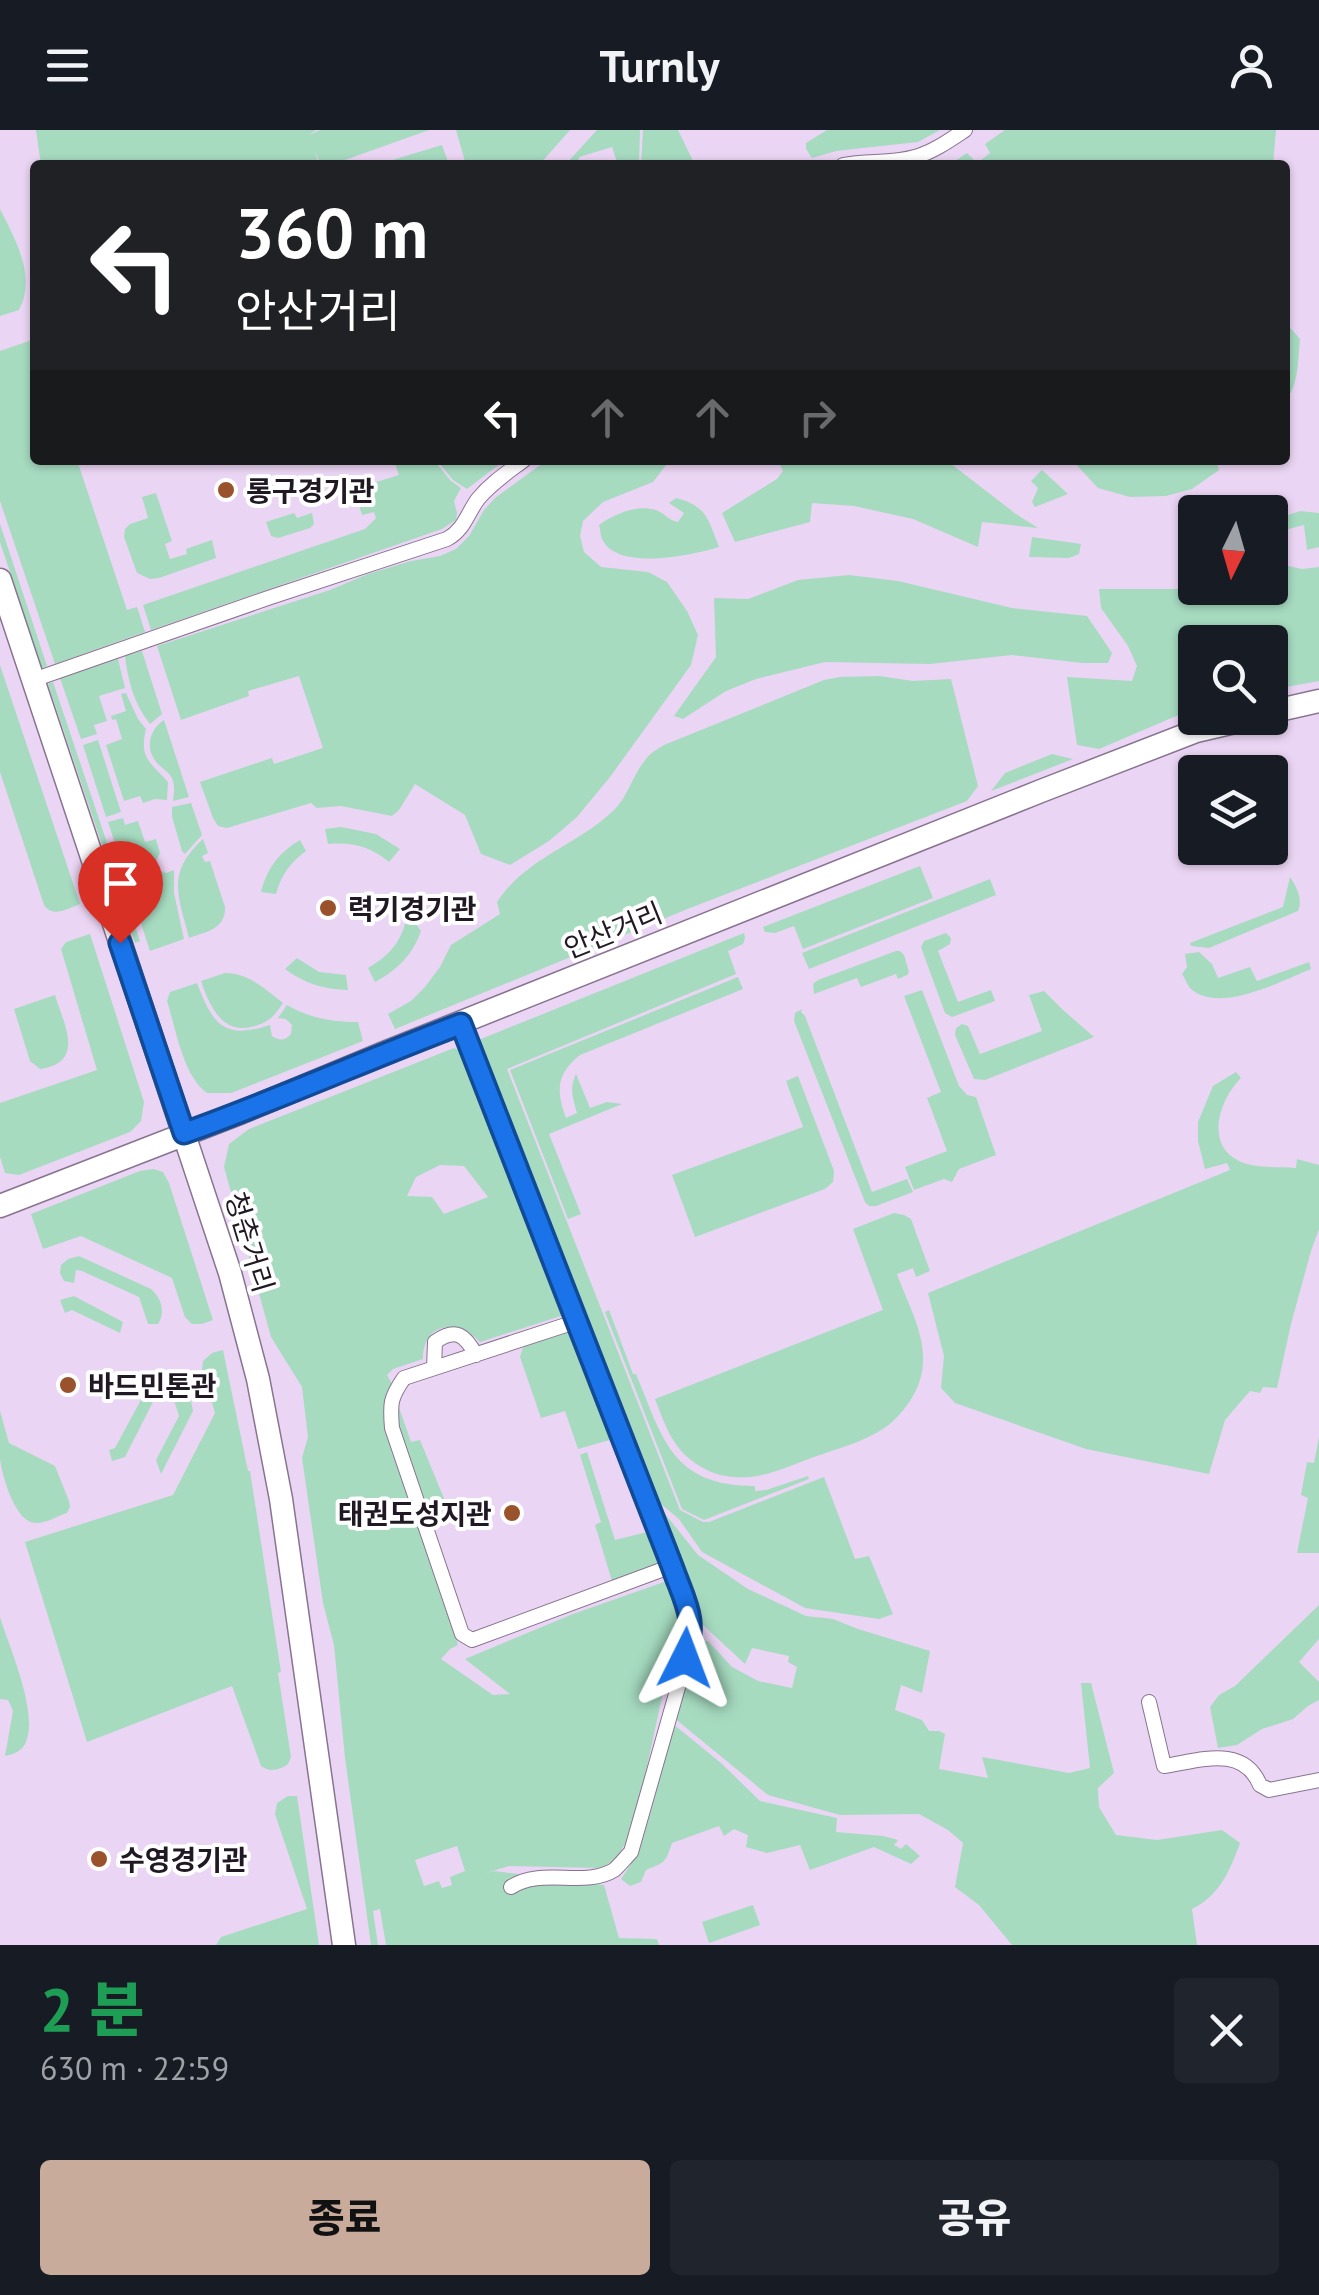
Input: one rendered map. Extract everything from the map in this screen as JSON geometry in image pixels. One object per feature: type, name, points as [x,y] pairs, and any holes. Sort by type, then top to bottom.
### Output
[{"type":"main road","name":"청춘거리","points":[[0,580],[230,1273],[249,1344],[281,1499],[344,1945]]},
{"type":"main road","points":[[1288,707],[1319,701]]},
{"type":"main road","name":"안산거리","points":[[0,1206],[1188,735]]},
{"type":"street","points":[[898,160],[917,157],[965,130]]},
{"type":"street","points":[[33,680],[448,539],[460,530],[494,482],[517,465]]},
{"type":"street","points":[[461,1024],[692,1623],[692,1638],[631,1852],[617,1868],[602,1876],[522,1879],[511,1887]]},
{"type":"street","points":[[575,1322],[404,1378],[393,1394],[392,1428],[462,1634],[472,1640],[672,1566]]},
{"type":"street","points":[[434,1368],[435,1342],[445,1335],[456,1334],[468,1340],[476,1355]]},
{"type":"street","points":[[1149,1702],[1164,1766],[1220,1758],[1242,1761],[1260,1785],[1269,1790],[1319,1780]]},
{"type":"green space","points":[[36,130],[316,130],[309,135],[320,130],[429,130],[345,160],[319,160],[315,151],[318,160],[40,160]]},
{"type":"green space","points":[[456,130],[570,130],[543,160],[465,160]]},
{"type":"green space","points":[[597,130],[640,130],[639,160],[616,160],[612,147],[570,160]]},
{"type":"green space","points":[[643,130],[678,130],[693,160],[641,160]]},
{"type":"green space","points":[[827,130],[940,130],[918,142],[836,151],[812,158],[806,143]]},
{"type":"green space","points":[[1005,130],[1276,130],[1273,160],[981,160],[990,153],[985,144]]},
{"type":"green space","points":[[442,145],[447,160],[392,160]]},
{"type":"green space","points":[[0,209],[22,258],[26,284],[19,310],[0,316]]},
{"type":"green space","points":[[1290,328],[1300,339],[1290,395]]},
{"type":"green space","points":[[30,341],[30,465],[79,465],[127,610],[137,607],[145,632],[55,664],[0,501],[0,351]]},
{"type":"green space","points":[[396,465],[438,465],[461,488],[454,501],[456,520],[442,529],[151,630],[143,605],[365,529],[376,518],[374,512],[362,515],[354,489],[399,475]]},
{"type":"green space","points":[[441,465],[498,465],[467,489]]},
{"type":"green space","points":[[540,465],[666,465],[653,482],[603,502],[583,521],[580,536],[584,552],[601,567],[648,572],[667,582],[698,635],[691,665],[577,817],[549,841],[510,865],[481,854],[465,815],[415,784],[392,816],[341,806],[317,808],[311,803],[227,828],[218,826],[200,782],[272,758],[274,764],[323,748],[299,676],[248,691],[249,696],[181,720],[157,646],[368,574],[456,549],[495,498]]},
{"type":"green space","points":[[780,465],[952,465],[1038,528],[982,522],[978,547],[913,519],[854,506],[812,503],[810,522],[735,542],[722,513],[777,479],[783,471]]},
{"type":"green space","points":[[1077,465],[1218,465],[1219,470],[1192,489],[1166,496],[1130,497],[1098,488]]},
{"type":"green space","points":[[1042,470],[1068,494],[1035,507],[1032,502],[1038,488],[1031,481]]},
{"type":"green space","points":[[156,493],[172,541],[165,544],[170,559],[212,540],[216,558],[159,578],[137,573],[124,537],[125,529],[148,518],[142,497]]},
{"type":"green space","points":[[676,498],[700,510],[719,547],[675,557],[640,558],[625,556],[603,541],[599,525],[626,511],[649,508],[678,522],[684,513],[669,503]]},
{"type":"green space","points":[[1300,511],[1319,513],[1319,547],[1307,550],[1304,525],[1288,529],[1288,515]]},
{"type":"green space","points":[[294,513],[297,518],[312,513],[314,524],[278,538],[271,536],[266,522]]},
{"type":"green space","points":[[0,524],[47,666],[42,668],[0,542]]},
{"type":"green space","points":[[1032,537],[1081,544],[1079,554],[1069,558],[1029,557]]},
{"type":"green space","points":[[1288,566],[1319,567],[1319,681],[1288,687],[1288,625],[1178,625],[1178,715],[1099,749],[1077,745],[1067,677],[1132,681],[1137,666],[1101,608],[1099,589],[1178,589],[1178,605],[1288,605]]},
{"type":"green space","points":[[849,575],[898,581],[1012,608],[1087,616],[1112,653],[1108,663],[1012,655],[930,664],[825,662],[756,679],[726,691],[683,719],[674,716],[716,657],[714,598],[748,599],[798,580]]},
{"type":"green space","points":[[142,651],[162,714],[150,724],[133,692],[125,656]]},
{"type":"green space","points":[[118,659],[125,688],[99,696],[107,721],[94,725],[97,734],[81,739],[60,678]]},
{"type":"green space","points":[[0,665],[80,904],[60,911],[44,905],[0,772]]},
{"type":"green space","points":[[879,676],[913,681],[951,679],[978,786],[967,801],[690,908],[395,1029],[388,1014],[411,1001],[425,987],[451,945],[500,914],[497,902],[523,874],[613,811],[654,751],[824,680]]},
{"type":"green space","points":[[53,682],[140,941],[135,943],[48,684]]},
{"type":"green space","points":[[126,693],[146,729],[145,753],[168,782],[167,800],[143,803],[140,796],[124,801],[106,745],[122,739],[116,719],[111,716],[126,711],[121,694]]},
{"type":"green space","points":[[164,720],[189,797],[173,801],[172,778],[158,764],[150,746],[152,734]]},
{"type":"green space","points":[[98,740],[121,812],[106,817],[83,745]]},
{"type":"green space","points":[[1052,754],[1073,759],[991,791],[1005,773]]},
{"type":"green space","points":[[191,803],[202,835],[185,854],[172,807]]},
{"type":"green space","points":[[123,818],[125,825],[138,821],[145,842],[156,839],[160,853],[155,863],[158,870],[174,870],[174,893],[184,939],[150,951],[108,822]]},
{"type":"green space","points":[[341,827],[376,834],[400,849],[389,862],[360,846],[328,844],[325,829]]},
{"type":"green space","points":[[203,839],[208,853],[202,856],[205,862],[210,861],[225,907],[219,925],[189,938],[179,897],[179,874],[191,851]]},
{"type":"green space","points":[[300,840],[306,851],[287,870],[276,894],[261,892],[274,862]]},
{"type":"green space","points":[[920,866],[933,898],[803,949],[794,926],[775,933],[765,932],[763,927]]},
{"type":"green space","points":[[1290,877],[1300,902],[1298,911],[1209,948],[1191,946],[1190,943],[1283,907]]},
{"type":"green space","points":[[990,879],[996,895],[809,969],[802,953]]},
{"type":"green space","points":[[415,923],[421,931],[408,955],[375,982],[368,968],[391,950],[405,924]]},
{"type":"green space","points":[[744,933],[743,944],[728,951],[736,974],[507,1069],[680,1510],[709,1522],[824,1477],[855,1559],[869,1556],[893,1614],[879,1619],[805,1608],[702,1552],[679,1519],[655,1499],[476,1041]]},
{"type":"green space","points":[[946,933],[950,944],[938,951],[958,1002],[991,990],[995,1001],[952,1017],[945,1013],[921,947],[924,941]]},
{"type":"green space","points":[[90,934],[144,1102],[141,1121],[130,1132],[19,1175],[5,1173],[0,1157],[0,1103],[97,1070],[61,949],[66,942]]},
{"type":"green space","points":[[896,951],[904,955],[907,975],[898,979],[896,974],[861,987],[857,978],[814,994],[813,984],[818,980]]},
{"type":"green space","points":[[1199,952],[1212,964],[1218,978],[1250,967],[1257,981],[1309,962],[1311,969],[1250,993],[1216,998],[1190,988],[1182,974],[1187,967],[1185,954]]},
{"type":"green space","points":[[297,958],[319,972],[346,975],[348,990],[315,985],[285,969]]},
{"type":"green space","points":[[225,973],[249,979],[283,1003],[262,1024],[232,1026],[218,1016],[201,981]]},
{"type":"green space","points":[[738,977],[743,989],[580,1055],[566,1069],[560,1091],[566,1118],[577,1113],[572,1089],[576,1074],[590,1108],[607,1102],[622,1104],[549,1134],[581,1214],[568,1219],[510,1070]]},
{"type":"green space","points":[[197,983],[215,1019],[231,1029],[241,1031],[270,1025],[272,1036],[284,1039],[291,1034],[292,1025],[278,1018],[287,1005],[321,1018],[358,1022],[363,1041],[231,1093],[207,1093],[186,1064],[167,1001],[170,992]]},
{"type":"green space","points":[[922,990],[959,1086],[967,1095],[976,1097],[996,1155],[959,1169],[952,1182],[944,1179],[914,1190],[905,1167],[947,1151],[927,1098],[941,1092],[904,996]]},
{"type":"green space","points":[[1044,991],[1094,1037],[985,1080],[974,1079],[955,1035],[956,1028],[968,1026],[980,1054],[1042,1031],[1029,995]]},
{"type":"green space","points":[[55,995],[66,1030],[67,1050],[63,1059],[40,1069],[30,1061],[14,1009]]},
{"type":"green space","points":[[802,1009],[872,1192],[907,1179],[913,1192],[876,1206],[865,1202],[794,1021],[795,1013]]},
{"type":"green space","points":[[454,1048],[460,1051],[563,1309],[561,1316],[480,1342],[461,1330],[435,1331],[423,1359],[393,1369],[387,1375],[392,1384],[385,1407],[387,1432],[458,1645],[441,1659],[493,1695],[510,1694],[465,1659],[664,1582],[672,1587],[682,1609],[683,1625],[662,1697],[633,1831],[617,1857],[602,1868],[509,1866],[483,1874],[494,1871],[604,1885],[619,1938],[657,1939],[659,1945],[386,1945],[380,1909],[373,1911],[378,1945],[371,1945],[334,1645],[323,1603],[302,1458],[308,1437],[302,1387],[271,1337],[224,1167],[229,1144],[249,1129]],"holes":[[[440,1165],[464,1166],[488,1197],[444,1214],[432,1197],[407,1196],[416,1177]],[[457,1846],[465,1871],[450,1877],[452,1885],[442,1888],[439,1881],[424,1886],[415,1860]]]},
{"type":"green space","points":[[1236,1072],[1241,1078],[1227,1097],[1219,1121],[1222,1144],[1239,1161],[1252,1165],[1296,1168],[1297,1159],[1319,1165],[1319,1229],[1277,1388],[1263,1387],[1260,1393],[1250,1391],[1225,1420],[1209,1474],[1086,1449],[955,1403],[941,1388],[944,1356],[928,1293],[1230,1170],[1227,1163],[1205,1169],[1198,1122],[1213,1086]]},
{"type":"green space","points":[[798,1076],[834,1171],[833,1182],[825,1189],[695,1237],[672,1175],[803,1127],[786,1081]]},
{"type":"green space","points":[[153,1169],[163,1172],[169,1183],[213,1320],[202,1324],[192,1324],[185,1317],[172,1278],[81,1236],[43,1249],[31,1214]]},
{"type":"green space","points":[[894,1213],[911,1219],[930,1271],[916,1277],[913,1268],[897,1274],[923,1352],[920,1380],[903,1411],[882,1430],[861,1440],[762,1475],[721,1475],[688,1457],[669,1432],[655,1399],[883,1310],[853,1229]]},
{"type":"green space","points":[[79,1256],[151,1289],[161,1305],[158,1324],[148,1324],[139,1297],[82,1271],[76,1270],[74,1283],[64,1281],[61,1265]]},
{"type":"green space","points":[[74,1296],[123,1322],[120,1333],[72,1310],[65,1313],[60,1300]]},
{"type":"green space","points":[[609,1310],[654,1419],[674,1454],[688,1468],[727,1484],[755,1486],[755,1491],[808,1476],[809,1479],[704,1520],[682,1509],[605,1312]]},
{"type":"green space","points":[[568,1332],[574,1337],[614,1436],[578,1449],[565,1411],[541,1418],[520,1357],[523,1347]]},
{"type":"green space","points":[[223,1350],[250,1471],[281,1672],[278,1673],[291,1757],[288,1764],[275,1770],[261,1766],[232,1686],[87,1742],[25,1542],[173,1495],[215,1413],[203,1361]]},
{"type":"green space","points":[[153,1382],[157,1394],[125,1457],[112,1461],[109,1450],[115,1448],[143,1396],[141,1386]]},
{"type":"green space","points":[[176,1384],[188,1386],[193,1411],[161,1474],[156,1460],[179,1416],[171,1391]]},
{"type":"green space","points":[[396,1399],[411,1442],[420,1440],[445,1501],[425,1508],[397,1422]]},
{"type":"green space","points":[[0,1411],[9,1443],[55,1466],[69,1501],[67,1513],[37,1523],[29,1522],[17,1508],[1,1467]]},
{"type":"green space","points":[[1319,1437],[1319,1553],[1297,1553],[1308,1498],[1301,1495],[1307,1462],[1314,1463]]},
{"type":"green space","points":[[587,1452],[615,1540],[651,1531],[660,1553],[658,1565],[612,1581],[595,1525],[601,1522],[580,1455]]},
{"type":"green space","points":[[662,1510],[698,1555],[748,1589],[806,1616],[833,1619],[930,1651],[922,1693],[901,1685],[895,1710],[922,1720],[929,1731],[945,1734],[939,1769],[988,1778],[982,1757],[1069,1773],[1090,1768],[1081,1683],[1091,1683],[1114,1773],[1098,1788],[1099,1807],[1116,1835],[1157,1840],[1222,1830],[1240,1843],[1222,1882],[1192,1909],[1197,1945],[1012,1945],[979,1905],[955,1887],[963,1843],[948,1830],[919,1814],[840,1815],[768,1795],[673,1717],[701,1642],[708,1641],[732,1667],[758,1681],[792,1688],[797,1667],[788,1662],[789,1656],[752,1648],[745,1664],[703,1625]]},
{"type":"green space","points":[[1319,1605],[1319,1639],[1299,1662],[1319,1682],[1319,1700],[1293,1719],[1262,1729],[1237,1745],[1218,1748],[1210,1707]]},
{"type":"green space","points":[[0,1617],[22,1681],[29,1716],[25,1744],[5,1756],[13,1711],[8,1700],[0,1699]]},
{"type":"green space","points":[[672,1723],[760,1801],[837,1818],[836,1832],[898,1840],[894,1845],[901,1849],[906,1844],[920,1856],[911,1864],[874,1847],[810,1870],[800,1845],[767,1853],[746,1847],[748,1835],[734,1829],[724,1836],[719,1826],[672,1843],[664,1861],[646,1870],[641,1882],[630,1886],[621,1879],[647,1825]]},
{"type":"green space","points":[[297,1796],[319,1945],[216,1945],[221,1937],[307,1909],[275,1814],[277,1803]]},
{"type":"green space","points":[[753,1905],[760,1925],[709,1943],[702,1922]]},
{"type":"place","name":"롱구경기관","points":[[226,490]]},
{"type":"place","name":"력기경기관","points":[[328,908]]},
{"type":"place","name":"바드민톤관","points":[[68,1385]]},
{"type":"place","name":"태권도성지관","points":[[512,1513]]},
{"type":"place","name":"수영경기관","points":[[99,1859]]},
{"type":"route","points":[[120,943],[184,1133],[461,1024],[672,1566],[692,1623],[685,1658]]}]
